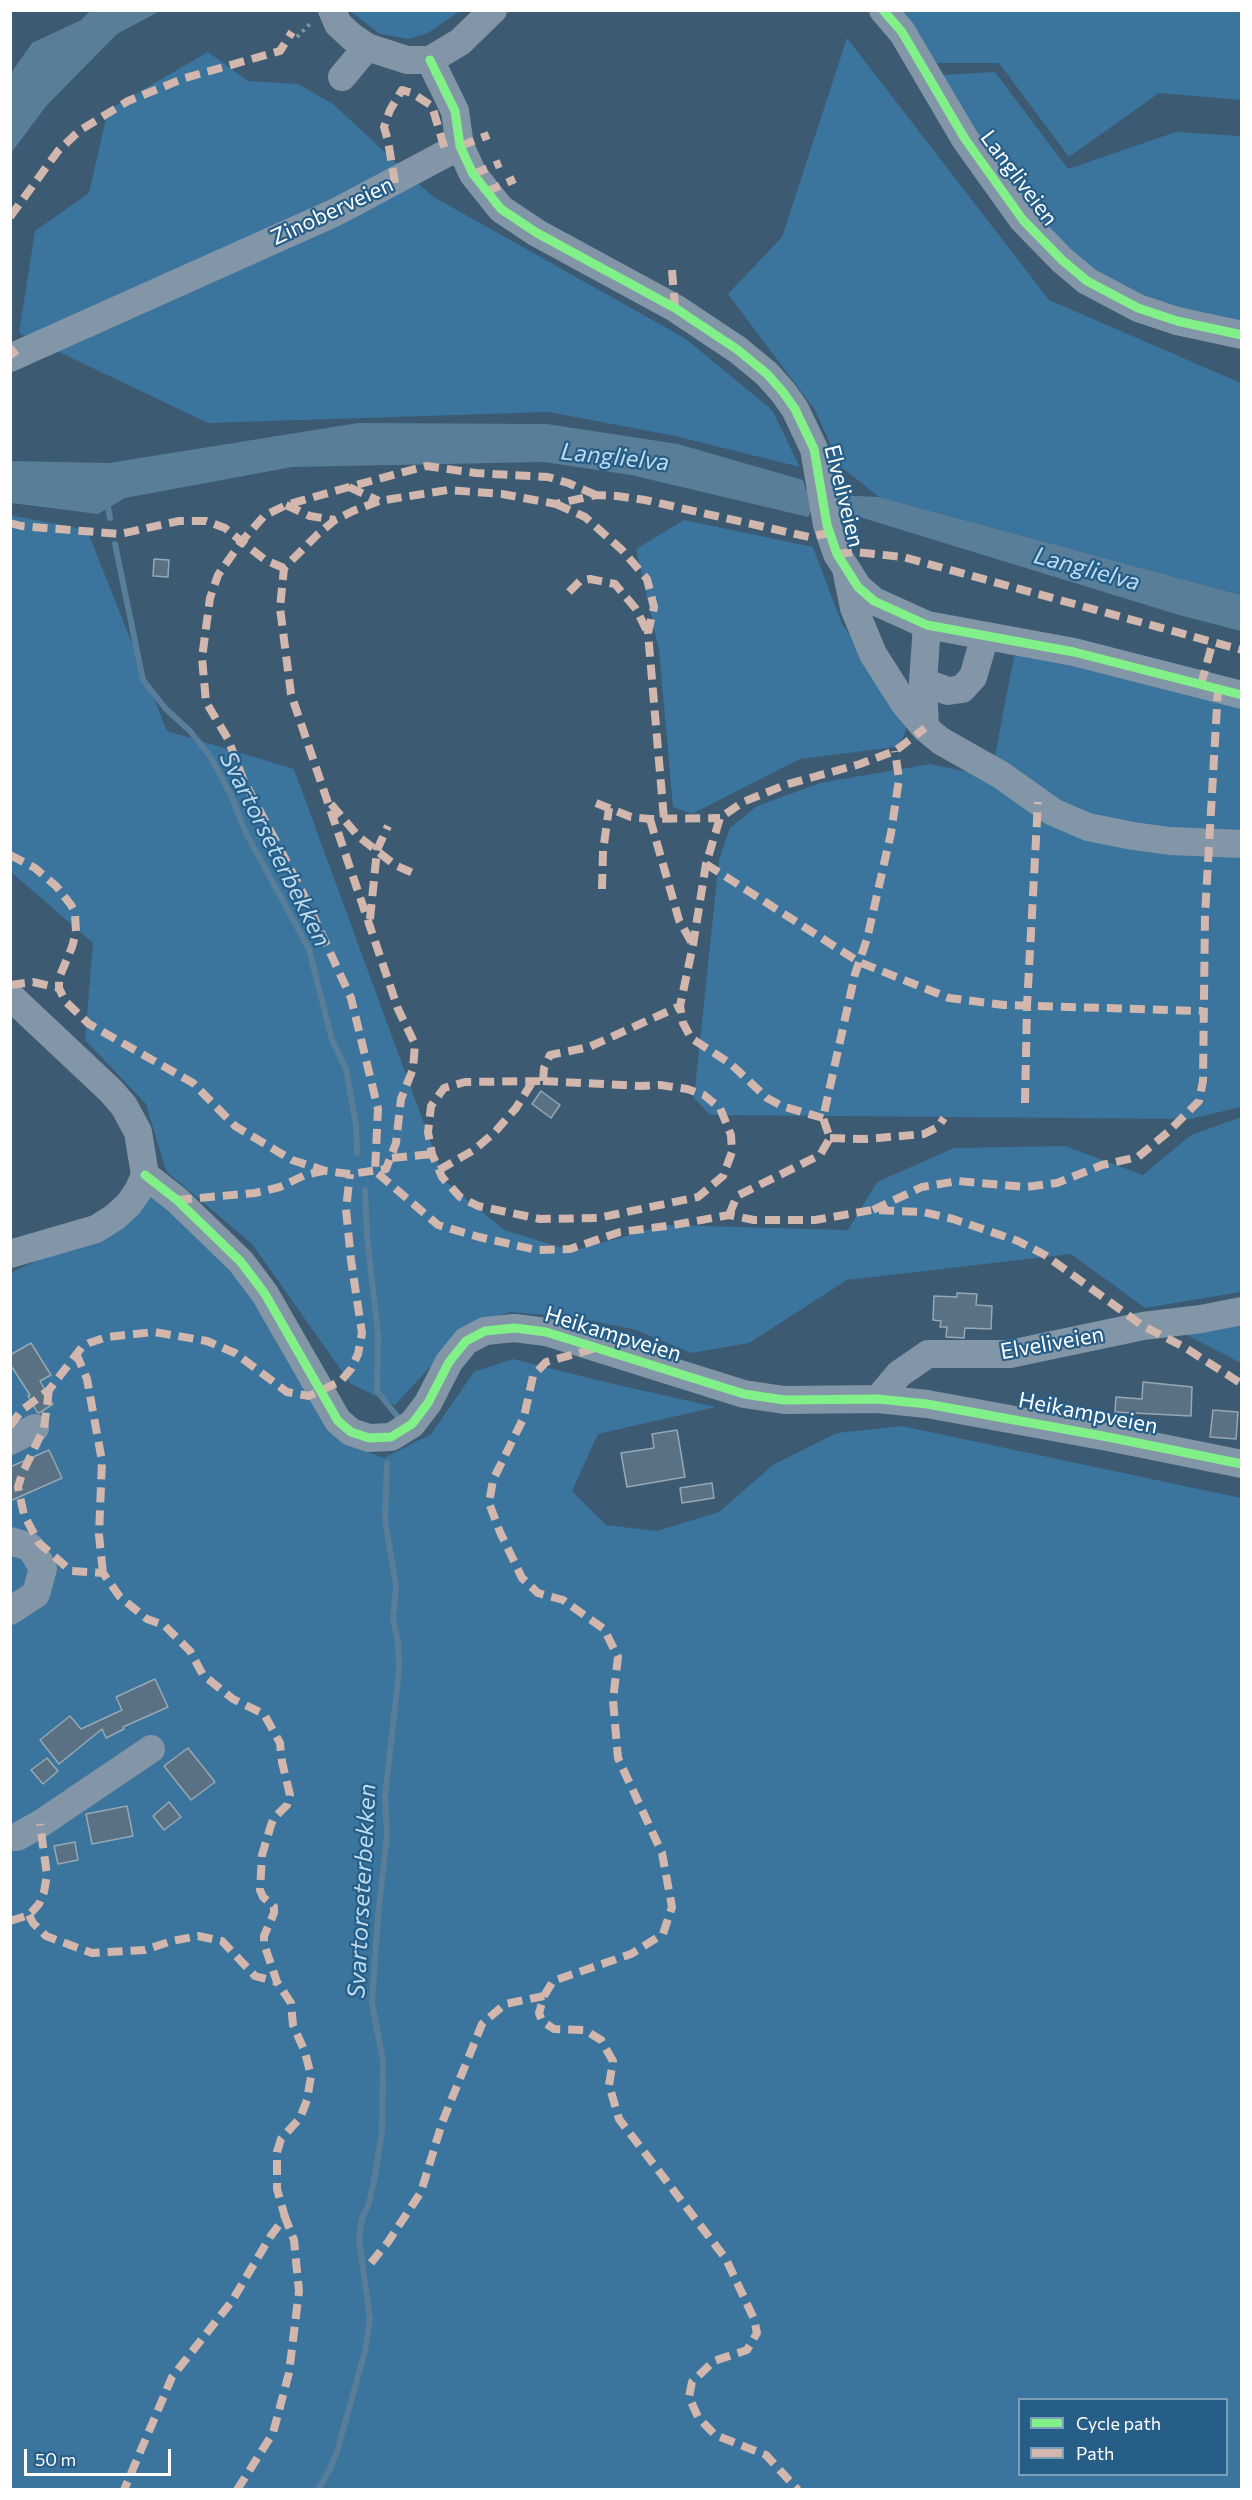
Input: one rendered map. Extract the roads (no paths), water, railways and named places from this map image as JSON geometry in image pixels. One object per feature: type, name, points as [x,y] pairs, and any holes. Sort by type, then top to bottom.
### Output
[{"type":"street","name":"Langliveien","points":[[883,10],[902,32],[964,139],[1023,220],[1062,260],[1087,281],[1138,308],[1177,321],[1242,335]]},
{"type":"street","points":[[324,15],[367,47],[407,60],[430,60],[483,26]]},
{"type":"street","points":[[342,77],[367,47]]},
{"type":"street","points":[[430,60],[455,111],[460,146]]},
{"type":"street","name":"Zinoberveien","points":[[10,358],[336,212],[460,146]]},
{"type":"street","name":"Elveliveien","points":[[460,146],[473,174],[489,196],[519,223],[675,308],[738,350],[767,374],[795,409],[814,449],[826,515],[837,554],[858,587],[874,601],[917,621],[1074,652],[1242,695]]},
{"type":"street","points":[[847,572],[854,608],[871,648],[903,703],[925,728],[941,741],[1001,775],[1053,812],[1088,827],[1133,837],[1242,844]]},
{"type":"street","points":[[871,648],[917,621],[925,728]]},
{"type":"street","points":[[922,682],[948,691],[962,689],[973,677],[985,636]]},
{"type":"street","points":[[10,996],[124,1106],[138,1132],[145,1175],[129,1204],[115,1217],[96,1229],[10,1254]]},
{"type":"street","name":"Heikampveien","points":[[145,1175],[177,1200],[241,1262],[265,1294],[338,1421],[351,1432],[369,1438],[391,1437],[412,1424],[428,1403],[456,1351],[475,1335],[515,1328],[546,1332],[744,1394],[784,1400],[878,1400],[927,1404],[979,1412],[1242,1464]]},
{"type":"street","name":"Elveliveien","points":[[878,1400],[899,1374],[928,1354],[1010,1354],[1143,1326],[1202,1319],[1242,1311]]},
{"type":"street","points":[[10,1442],[35,1428]]},
{"type":"street","points":[[10,1541],[30,1547],[43,1568],[36,1594],[10,1611]]},
{"type":"street","points":[[10,1836],[16,1837],[40,1824],[150,1749]]},
{"type":"water","points":[[90,11],[160,11],[117,34],[47,105],[11,153],[11,73],[32,43],[81,20]]},
{"type":"water","name":"Langlielva","points":[[358,423],[547,424],[678,444],[803,480],[806,490],[833,495],[879,497],[1241,595],[1241,631],[1179,615],[840,511],[813,508],[808,517],[631,475],[544,462],[292,467],[125,498],[98,514],[11,503],[11,461],[109,463]]},
{"type":"waterway","name":"Svartorseterbekken","points":[[107,501],[110,518]]},
{"type":"waterway","name":"Svartorseterbekken","points":[[115,544],[143,680],[166,709],[190,731],[210,756],[231,795],[245,831],[309,949],[332,1040],[346,1069],[356,1125],[357,1153]]},
{"type":"waterway","name":"Svartorseterbekken","points":[[365,1190],[367,1236],[378,1334],[377,1391],[397,1416]]},
{"type":"waterway","name":"Svartorseterbekken","points":[[318,2490],[337,2452],[365,2351],[370,2319],[359,2239],[362,2219],[369,2203],[375,2176],[382,2131],[383,2061],[372,2003],[378,1915],[387,1835],[385,1796],[399,1671],[398,1641],[393,1620],[396,1586],[385,1520],[387,1463]]}]
